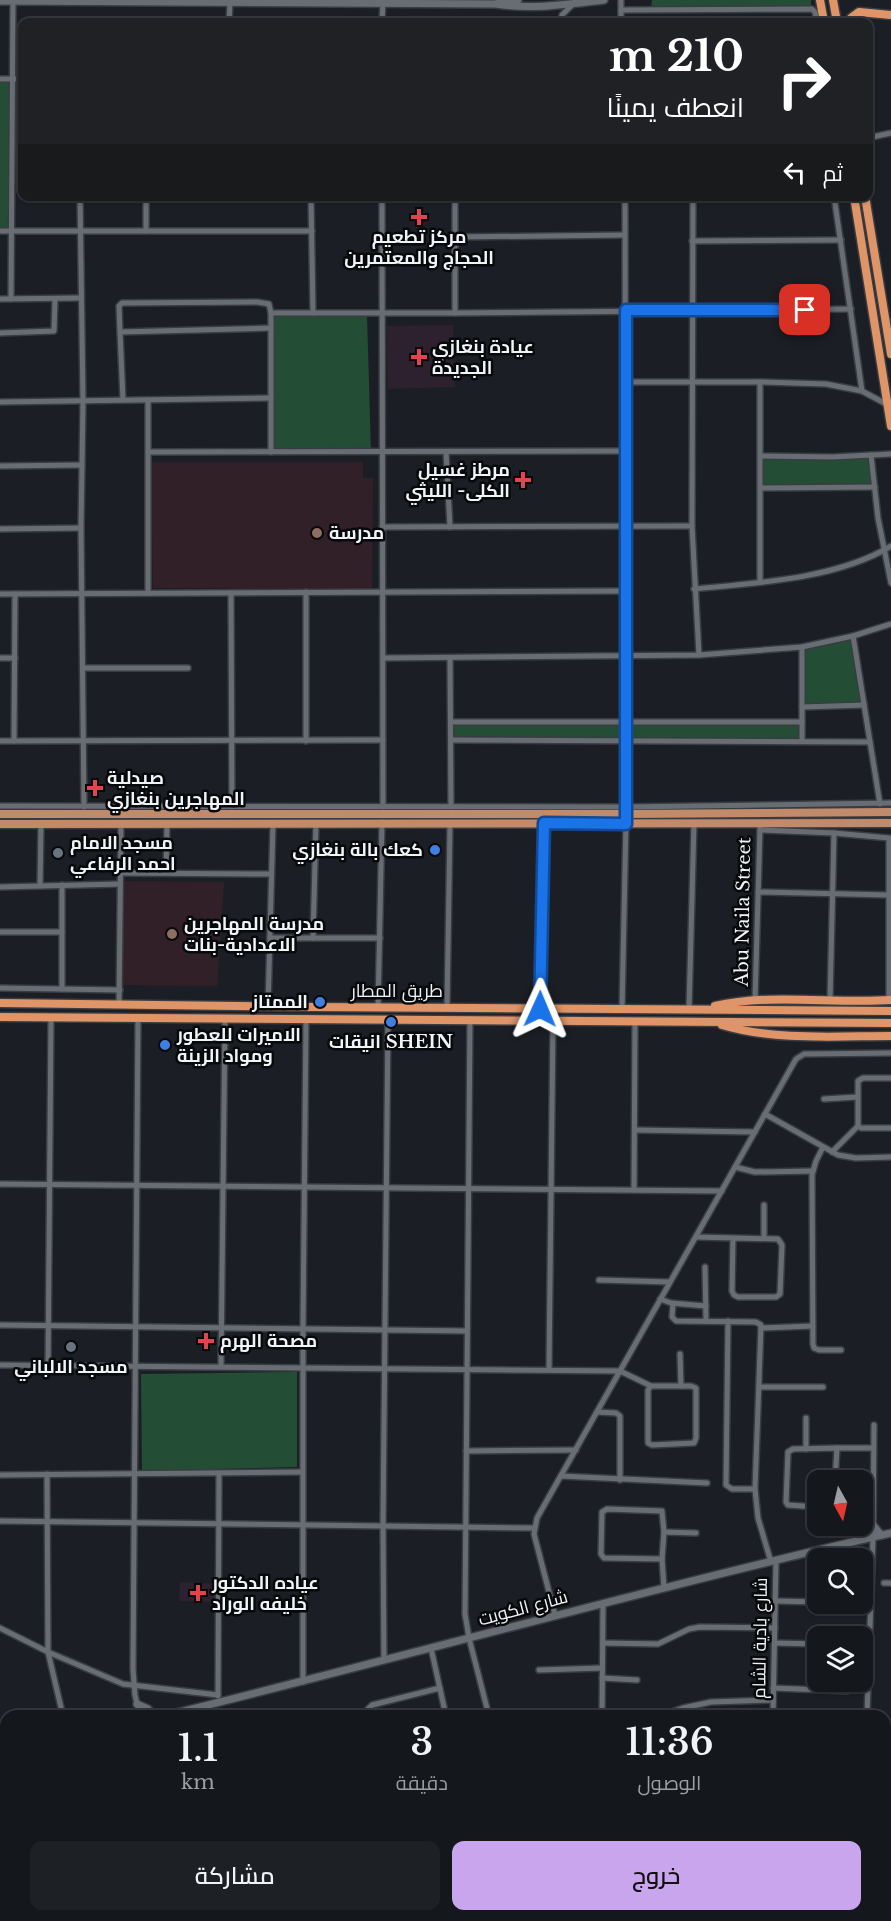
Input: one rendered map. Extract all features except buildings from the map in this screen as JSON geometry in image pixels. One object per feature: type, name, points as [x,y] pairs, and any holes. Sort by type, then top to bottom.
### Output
[{"type":"highway","points":[[820,0],[823,18]]},
{"type":"highway","points":[[833,0],[836,18]]},
{"type":"highway","points":[[851,18],[859,12],[891,15]]},
{"type":"highway","points":[[855,201],[891,426]]},
{"type":"highway","points":[[866,201],[891,354]]},
{"type":"highway","points":[[700,1009],[730,1002],[755,1000],[890,1000]]},
{"type":"highway","name":"طريق المطار","points":[[0,1003],[891,1011]]},
{"type":"highway","name":"طريق المطار","points":[[0,1017],[891,1023]]},
{"type":"highway","points":[[713,1022],[740,1030],[789,1035],[891,1036]]},
{"type":"main road","points":[[496,4],[518,0]]},
{"type":"main road","points":[[0,1],[465,2],[513,6],[604,0]]},
{"type":"main road","points":[[0,814],[84,810],[232,810],[382,815],[891,812]]},
{"type":"main road","points":[[0,824],[316,823],[382,815]]},
{"type":"main road","points":[[451,815],[544,823],[626,815],[694,824],[760,827],[891,823]]},
{"type":"main road","points":[[873,1526],[877,1536]]},
{"type":"main road","name":"شارع الكويت","points":[[188,1710],[208,1705],[218,1699],[303,1682],[555,1615],[891,1533]]},
{"type":"main road","points":[[137,1704],[149,1710]]},
{"type":"street","points":[[11,299],[13,0]]},
{"type":"street","points":[[621,0],[621,18]]},
{"type":"street","points":[[382,18],[383,2]]},
{"type":"street","points":[[230,3],[230,18]]},
{"type":"street","points":[[561,18],[574,3]]},
{"type":"street","points":[[621,10],[812,9],[816,18]]},
{"type":"street","points":[[0,79],[18,79]]},
{"type":"street","points":[[873,137],[891,133]]},
{"type":"street","points":[[0,806],[84,810],[80,201]]},
{"type":"street","points":[[146,201],[146,231]]},
{"type":"street","points":[[311,201],[313,313]]},
{"type":"street","points":[[378,1007],[383,741],[382,201]]},
{"type":"street","points":[[455,201],[455,313]]},
{"type":"street","points":[[622,1009],[627,741],[625,201]]},
{"type":"street","points":[[693,201],[692,526],[699,656]]},
{"type":"street","points":[[835,201],[862,391]]},
{"type":"street","points":[[0,231],[312,231]]},
{"type":"street","points":[[456,237],[625,235]]},
{"type":"street","points":[[692,241],[841,240]]},
{"type":"street","points":[[0,299],[80,298]]},
{"type":"street","points":[[0,333],[53,332],[55,329],[55,299]]},
{"type":"street","points":[[123,400],[119,306],[122,303],[265,302],[270,306],[271,313],[271,452]]},
{"type":"street","points":[[271,313],[851,309]]},
{"type":"street","points":[[120,332],[271,328]]},
{"type":"street","points":[[625,382],[826,384],[862,391],[888,405]]},
{"type":"street","points":[[760,382],[760,582]]},
{"type":"street","points":[[0,402],[271,398]]},
{"type":"street","points":[[148,400],[148,593]]},
{"type":"street","points":[[148,452],[625,451]]},
{"type":"street","points":[[446,452],[450,527]]},
{"type":"street","points":[[760,456],[891,454]]},
{"type":"street","points":[[872,455],[874,488],[891,583]]},
{"type":"street","points":[[0,466],[82,465]]},
{"type":"street","points":[[760,488],[874,488]]},
{"type":"street","points":[[382,527],[692,526]]},
{"type":"street","points":[[0,529],[81,528]]},
{"type":"street","points":[[694,589],[760,582],[848,566],[871,558],[891,546]]},
{"type":"street","points":[[0,594],[626,591]]},
{"type":"street","points":[[306,592],[306,741]]},
{"type":"street","points":[[231,593],[232,810]]},
{"type":"street","points":[[14,741],[15,594]]},
{"type":"street","points":[[383,658],[699,656],[802,647],[852,636],[891,624]]},
{"type":"street","points":[[852,636],[880,804]]},
{"type":"street","points":[[802,647],[802,741]]},
{"type":"street","points":[[0,658],[15,657]]},
{"type":"street","points":[[447,1008],[451,815],[450,658]]},
{"type":"street","points":[[82,668],[188,668]]},
{"type":"street","points":[[802,707],[864,705]]},
{"type":"street","points":[[451,722],[802,722]]},
{"type":"street","points":[[451,740],[870,742]]},
{"type":"street","points":[[0,741],[383,741]]},
{"type":"street","points":[[626,815],[891,803]]},
{"type":"street","points":[[382,815],[451,815]]},
{"type":"street","points":[[268,1007],[273,823]]},
{"type":"street","points":[[313,938],[316,823]]},
{"type":"street","points":[[540,1009],[544,823]]},
{"type":"street","points":[[40,886],[41,824]]},
{"type":"street","points":[[119,1005],[121,824]]},
{"type":"street","points":[[166,873],[167,824]]},
{"type":"street","points":[[689,1009],[694,824]]},
{"type":"street","points":[[760,827],[889,838],[890,1000]]},
{"type":"street","name":"Abu Naila Street","points":[[755,1000],[760,827]]},
{"type":"street","points":[[830,1000],[834,833]]},
{"type":"street","points":[[120,873],[271,874]]},
{"type":"street","points":[[0,887],[120,884]]},
{"type":"street","points":[[62,885],[62,989]]},
{"type":"street","points":[[758,892],[889,895]]},
{"type":"street","points":[[0,933],[63,932]]},
{"type":"street","points":[[270,938],[380,938]]},
{"type":"street","points":[[0,988],[120,990]]},
{"type":"street","points":[[48,1366],[51,1017]]},
{"type":"street","points":[[138,1017],[134,1686],[138,1710]]},
{"type":"street","points":[[221,1367],[225,1018]]},
{"type":"street","points":[[303,1682],[302,1367],[306,1018]]},
{"type":"street","points":[[384,1661],[383,1526],[388,1019]]},
{"type":"street","points":[[470,1019],[465,1614],[487,1710]]},
{"type":"street","points":[[549,1370],[553,1020]]},
{"type":"street","points":[[634,1190],[635,1021]]},
{"type":"street","points":[[555,1615],[535,1539],[534,1528],[537,1518],[796,1059],[801,1055],[891,1053]]},
{"type":"street","points":[[832,1152],[858,1126],[857,1084],[860,1079],[891,1078]]},
{"type":"street","points":[[824,1099],[857,1097]]},
{"type":"street","points":[[765,1114],[832,1152],[856,1158],[891,1157]]},
{"type":"street","points":[[858,1126],[861,1128],[891,1128]]},
{"type":"street","points":[[634,1130],[755,1132]]},
{"type":"street","points":[[823,1147],[813,1171],[814,1348],[841,1350]]},
{"type":"street","points":[[735,1167],[755,1172],[813,1171]]},
{"type":"street","points":[[0,1184],[722,1191]]},
{"type":"street","points":[[764,1206],[764,1238]]},
{"type":"street","points":[[696,1237],[778,1239],[782,1245],[782,1290],[778,1296],[738,1297],[734,1295],[732,1291],[733,1238]]},
{"type":"street","points":[[705,1267],[706,1321]]},
{"type":"street","points":[[599,1280],[670,1282]]},
{"type":"street","points":[[660,1299],[673,1304],[706,1306]]},
{"type":"street","points":[[673,1304],[672,1317],[675,1320],[756,1322],[760,1323],[761,1328],[813,1326]]},
{"type":"street","points":[[728,1321],[726,1485],[732,1490],[755,1489]]},
{"type":"street","points":[[0,1325],[467,1331]]},
{"type":"street","name":"شارع بادية الشام","points":[[761,1328],[755,1489],[758,1518],[774,1562],[776,1601],[773,1710]]},
{"type":"street","points":[[680,1354],[681,1386]]},
{"type":"street","points":[[0,1365],[620,1371],[651,1386],[694,1386],[696,1390],[696,1438],[692,1444],[652,1445],[648,1443],[648,1390],[651,1386]]},
{"type":"street","points":[[760,1387],[823,1387]]},
{"type":"street","points":[[597,1412],[616,1413],[620,1416],[620,1480]]},
{"type":"street","points":[[806,1418],[806,1449]]},
{"type":"street","points":[[873,1470],[874,1425]]},
{"type":"street","points":[[836,1470],[837,1448]]},
{"type":"street","points":[[807,1507],[791,1506],[786,1502],[788,1452],[794,1449],[873,1448]]},
{"type":"street","points":[[466,1450],[576,1450]]},
{"type":"street","points":[[0,1474],[302,1472]]},
{"type":"street","points":[[0,1628],[116,1682],[218,1699],[219,1473]]},
{"type":"street","points":[[47,1474],[48,1652],[62,1710]]},
{"type":"street","points":[[561,1476],[707,1483]]},
{"type":"street","points":[[662,1559],[604,1558],[601,1554],[603,1512],[607,1509],[659,1510],[663,1514],[664,1588]]},
{"type":"street","points":[[0,1521],[534,1528]]},
{"type":"street","points":[[664,1532],[696,1533]]},
{"type":"street","points":[[867,1710],[877,1536]]},
{"type":"street","points":[[884,1583],[891,1583]]},
{"type":"street","points":[[776,1601],[807,1602]]},
{"type":"street","points":[[602,1710],[603,1603]]},
{"type":"street","points":[[603,1643],[658,1644],[689,1629],[700,1627],[775,1628]]},
{"type":"street","points":[[775,1643],[807,1644]]},
{"type":"street","points":[[431,1648],[445,1710]]},
{"type":"street","points":[[539,1670],[602,1668]]},
{"type":"street","points":[[602,1678],[637,1680]]},
{"type":"street","points":[[368,1710],[372,1705],[440,1688]]},
{"type":"street","points":[[773,1688],[807,1689]]},
{"type":"street","points":[[677,1710],[711,1702],[773,1700]]},
{"type":"street","points":[[208,1705],[209,1710]]},
{"type":"shaded area","points":[[453,325],[455,387],[388,389],[387,326]]},
{"type":"shaded area","points":[[151,462],[363,462],[363,478],[373,478],[372,589],[153,588]]},
{"type":"shaded area","name":"مدرسة المهاجرين الاعدادية-بنات","points":[[123,881],[224,882],[217,986],[122,985]]},
{"type":"shaded area","name":"عياده الدكتور خليفه الوراد","points":[[180,1582],[217,1584],[216,1602],[179,1601]]},
{"type":"green space","points":[[652,0],[811,0],[811,9],[651,10]]},
{"type":"green space","points":[[0,80],[11,80],[10,234],[0,234]]},
{"type":"green space","points":[[272,314],[367,315],[371,453],[274,454]]},
{"type":"green space","points":[[759,456],[871,456],[874,487],[759,488]]},
{"type":"green space","points":[[852,636],[864,707],[803,707],[803,647]]},
{"type":"green space","points":[[448,722],[802,722],[802,741],[448,740]]},
{"type":"green space","points":[[297,1372],[297,1467],[142,1471],[141,1374]]},
{"type":"place","name":"مركز تطعيم الحجاج والمعتمرين","points":[[419,217]]},
{"type":"place","name":"عيادة بنغازي الجديدة","points":[[419,357]]},
{"type":"place","name":"مرطز غسيل الكلى- الليثي","points":[[523,480]]},
{"type":"place","name":"مدرسة","points":[[317,533]]},
{"type":"place","name":"صيدلية المهاجرين بنغازي","points":[[95,788]]},
{"type":"place","name":"كعك بالة بنغازي","points":[[435,850]]},
{"type":"place","name":"مسجد الامام احمد الرفاعي","points":[[58,853]]},
{"type":"place","name":"مدرسة المهاجرين الاعدادية-بنات","points":[[172,934]]},
{"type":"place","name":"الممتاز","points":[[320,1002]]},
{"type":"place","name":"انيقات SHEIN","points":[[391,1022]]},
{"type":"place","name":"الاميرات للعطور ومواد الزينة","points":[[165,1045]]},
{"type":"place","name":"مصحة الهرم","points":[[206,1341]]},
{"type":"place","name":"مسجد الالباني","points":[[71,1347]]},
{"type":"place","name":"عياده الدكتور خليفه الوراد","points":[[198,1593]]},
{"type":"route","points":[[540,1009],[544,823],[626,824],[626,310],[805,310]]}]
